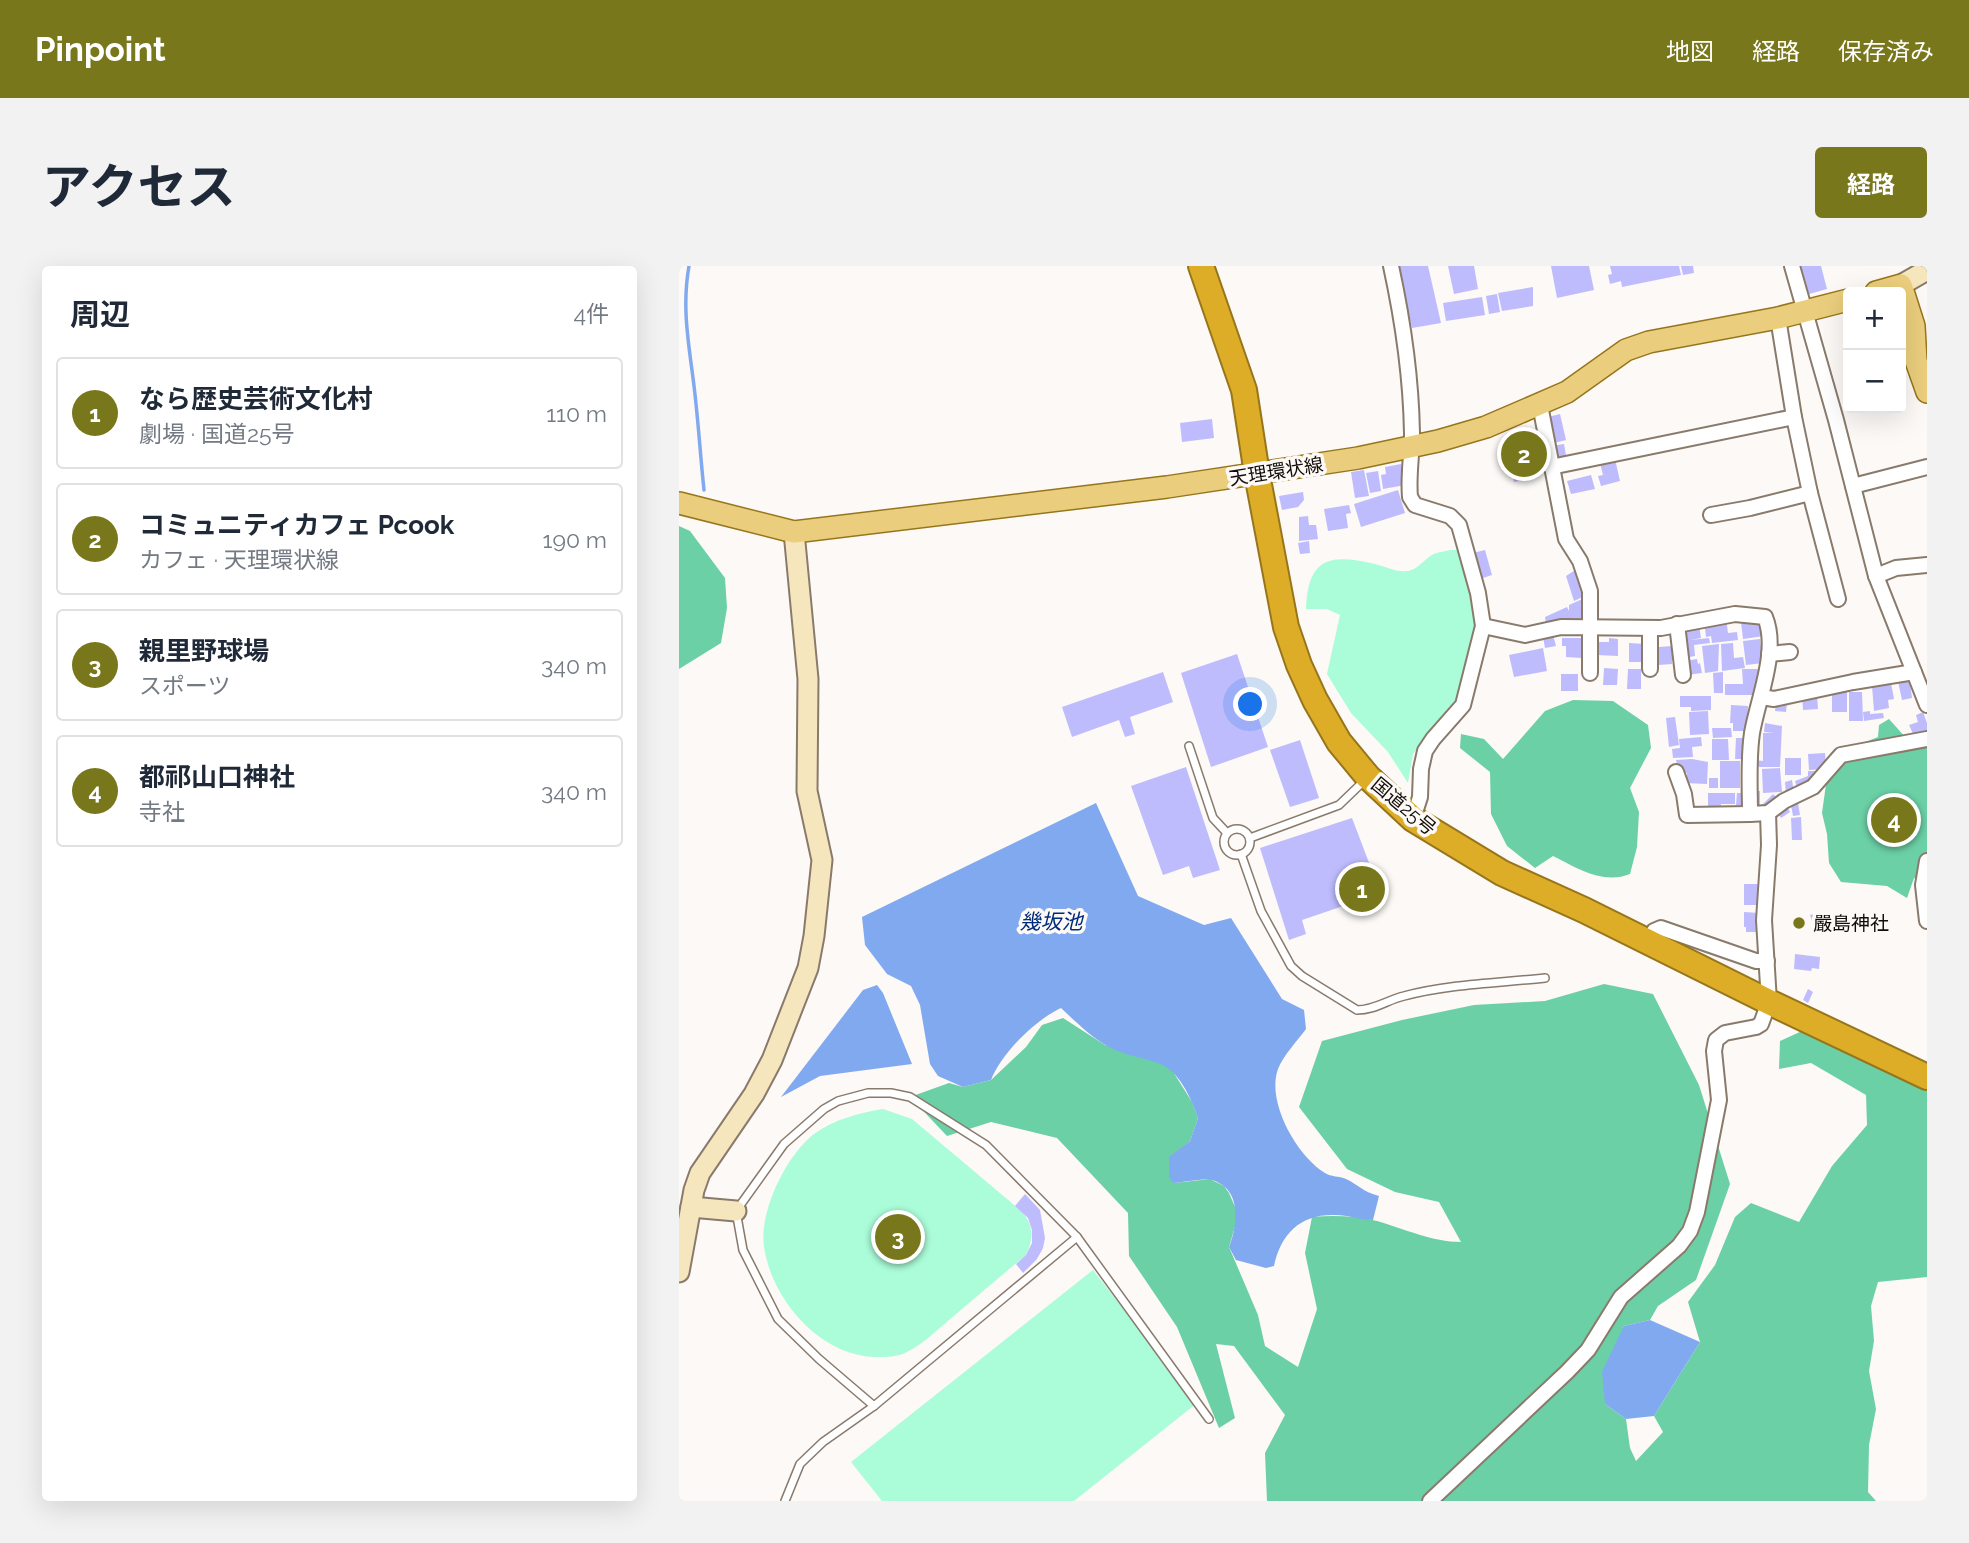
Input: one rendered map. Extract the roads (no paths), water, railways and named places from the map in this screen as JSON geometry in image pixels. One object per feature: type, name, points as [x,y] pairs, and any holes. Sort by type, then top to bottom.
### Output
[{"type":"highway","name":"国道25号","points":[[1201,266],[1244,390],[1286,626],[1315,701],[1339,742],[1368,777],[1413,819],[1502,873],[1927,1077]]},
{"type":"main road","points":[[1894,287],[1901,285],[1914,326],[1916,361],[1927,392]]},
{"type":"main road","name":"天理環状線","points":[[679,503],[794,532],[1257,474],[1461,435],[1540,405],[1578,386],[1626,350],[1636,346],[1778,318],[1843,301]]},
{"type":"street","points":[[1391,266],[1402,315],[1409,370],[1411,497],[1415,505],[1450,516],[1459,524],[1478,593],[1483,626],[1463,705],[1425,751],[1420,796],[1413,819]]},
{"type":"street","points":[[1792,266],[1836,420],[1876,576],[1927,705]]},
{"type":"street","points":[[1901,285],[1927,270]]},
{"type":"street","points":[[1778,318],[1810,493],[1838,599]]},
{"type":"street","points":[[1540,405],[1566,539],[1580,561],[1590,591],[1590,673]]},
{"type":"street","points":[[1552,467],[1794,417]]},
{"type":"street","points":[[1853,486],[1927,467]]},
{"type":"street","points":[[1711,515],[1810,493]]},
{"type":"street","points":[[679,1272],[700,1173],[754,1094],[772,1060],[808,968],[814,936],[822,860],[807,791],[808,679],[794,532]]},
{"type":"street","points":[[1876,576],[1896,568],[1927,565]]},
{"type":"street","points":[[1483,626],[1525,635],[1561,627],[1650,629],[1735,614],[1765,617],[1769,654],[1752,733],[1750,814]]},
{"type":"street","points":[[1677,624],[1683,675]]},
{"type":"street","points":[[1650,629],[1650,669]]},
{"type":"street","points":[[1769,654],[1790,652]]},
{"type":"street","points":[[1761,697],[1774,699],[1914,671]]},
{"type":"street","points":[[1676,772],[1684,794],[1687,816],[1767,813],[1784,801],[1814,788],[1841,755],[1927,739]]},
{"type":"street","points":[[1430,1501],[1574,1365],[1588,1350],[1621,1297],[1679,1246],[1690,1231],[1697,1212],[1719,1100],[1714,1051],[1716,1040],[1725,1032],[1761,1024],[1769,1002],[1765,919],[1769,845],[1767,813]]},
{"type":"street","points":[[1927,861],[1923,885],[1927,920]]},
{"type":"street","points":[[1648,942],[1654,931],[1661,928],[1756,961],[1767,961]]},
{"type":"street","points":[[691,1207],[736,1211]]},
{"type":"lane","points":[[1189,746],[1213,818],[1227,833]]},
{"type":"lane","points":[[1250,838],[1339,805],[1368,777]]},
{"type":"lane","points":[[1234,829],[1242,829],[1250,838],[1248,850],[1241,855],[1226,849],[1224,841],[1227,833],[1234,829]]},
{"type":"lane","points":[[1241,855],[1261,911],[1291,966],[1302,976],[1357,1010],[1377,1007],[1402,996],[1438,989],[1545,978]]},
{"type":"lane","points":[[874,1406],[778,1320],[743,1250],[736,1211],[770,1161],[811,1118],[838,1101],[881,1092],[910,1097],[986,1145],[1077,1237],[1209,1419]]},
{"type":"lane","points":[[785,1501],[800,1464],[823,1442],[874,1406],[1077,1237]]},
{"type":"water","name":"幾坂池","points":[[1096,803],[1138,896],[1204,925],[1231,918],[1282,999],[1304,1010],[1306,1029],[1278,1069],[1275,1082],[1280,1112],[1295,1141],[1314,1165],[1327,1174],[1346,1179],[1379,1196],[1373,1220],[1335,1215],[1312,1218],[1287,1235],[1274,1266],[1266,1268],[1236,1260],[1229,1247],[1235,1208],[1229,1191],[1212,1180],[1174,1183],[1169,1177],[1169,1157],[1190,1141],[1198,1118],[1178,1078],[1152,1061],[1107,1046],[1061,1008],[1020,1039],[1002,1059],[991,1080],[963,1087],[938,1076],[930,1064],[920,1005],[911,986],[887,974],[865,945],[862,917]]},
{"type":"water","points":[[877,985],[883,993],[912,1064],[820,1076],[781,1097],[863,990]]},
{"type":"water","points":[[1650,1320],[1700,1342],[1654,1416],[1626,1419],[1605,1404],[1602,1372],[1624,1326]]},
{"type":"waterway","points":[[689,266],[687,322],[704,490]]},
{"type":"place","name":"コミュニティカフェ Pcook","points":[[1524,454]]},
{"type":"place","name":"都祁山口神社","points":[[1894,820]]},
{"type":"place","name":"なら歴史芸術文化村","points":[[1362,889]]},
{"type":"place","name":"嚴島神社","points":[[1799,923]]},
{"type":"place","name":"親里野球場","points":[[898,1237]]}]
